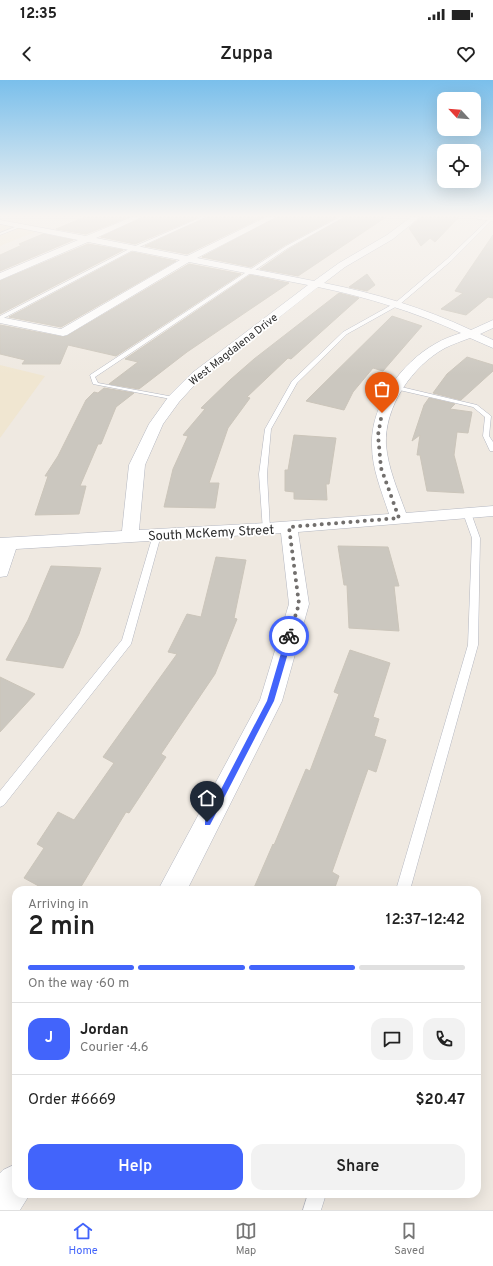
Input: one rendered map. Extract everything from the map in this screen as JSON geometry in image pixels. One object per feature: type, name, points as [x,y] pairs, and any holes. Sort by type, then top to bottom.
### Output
[{"type":"street","points":[[0,278],[18,270]]},
{"type":"street","points":[[0,319],[63,334],[170,270]]},
{"type":"street","points":[[243,270],[351,291],[397,304],[430,315],[493,344]]},
{"type":"street","name":"West Magdalena Drive","points":[[130,536],[137,465],[156,424],[174,399],[196,376],[316,284],[337,270]]},
{"type":"street","points":[[399,518],[381,468],[378,435],[382,413],[396,388],[422,357],[441,346],[474,334],[493,323]]},
{"type":"street","name":"South McKemy Street","points":[[4,544],[278,528],[493,511]]},
{"type":"street","points":[[174,886],[271,701],[299,604],[278,528]]},
{"type":"street","points":[[0,571],[4,544]]},
{"type":"street","points":[[0,1205],[12,1188]]},
{"type":"lane","points":[[0,319],[93,270]]},
{"type":"lane","points":[[278,528],[263,474],[268,428],[294,382],[345,333],[397,304],[437,270]]},
{"type":"lane","points":[[174,399],[96,384],[92,376],[249,271]]},
{"type":"lane","points":[[396,388],[475,406],[488,416],[486,436],[493,449]]},
{"type":"lane","points":[[404,886],[473,645],[476,538],[467,513]]},
{"type":"lane","points":[[0,801],[127,641],[157,535]]},
{"type":"lane","points":[[312,1210],[316,1198]]},
{"type":"shaded area","points":[[0,365],[45,376],[0,438]]},
{"type":"building","points":[[27,270],[85,270],[0,314],[0,281]]},
{"type":"building","points":[[98,270],[161,270],[61,327],[9,317]]},
{"type":"building","points":[[179,270],[219,270],[241,274],[116,356],[68,345],[60,364],[22,364],[25,360],[0,354],[0,325],[63,337]]},
{"type":"building","points":[[264,270],[307,270],[298,276]]},
{"type":"building","points":[[469,270],[493,270],[493,298],[488,297],[466,315],[441,309],[463,293],[455,291]]},
{"type":"building","points":[[367,274],[375,285],[367,291],[349,287]]},
{"type":"building","points":[[250,275],[289,283],[187,352],[139,389],[109,384],[138,362],[125,359]]},
{"type":"building","points":[[339,293],[359,298],[291,359],[288,358],[247,397],[250,398],[228,428],[209,483],[219,483],[215,508],[164,507],[173,469],[188,436],[183,435],[205,409],[201,408],[254,359]]},
{"type":"building","points":[[392,316],[422,326],[383,371],[373,368],[353,392],[344,410],[306,401]]},
{"type":"building","points":[[467,357],[493,365],[493,371],[461,400],[433,393],[447,374]]},
{"type":"building","points":[[104,388],[134,393],[116,407],[101,444],[98,444],[80,486],[86,486],[79,514],[35,515],[48,476],[45,476],[58,456],[86,400],[94,392],[98,393]]},
{"type":"building","points":[[429,398],[455,404],[450,409],[472,412],[468,433],[457,432],[454,455],[464,493],[427,491],[420,455],[417,455],[420,435],[412,441],[424,405]]},
{"type":"building","points":[[294,435],[336,438],[329,484],[326,484],[327,500],[294,499],[294,492],[285,491],[285,470],[288,470]]},
{"type":"building","points":[[338,546],[388,547],[399,586],[394,586],[399,631],[349,628],[347,585],[344,585]]},
{"type":"building","points":[[216,557],[246,560],[234,618],[237,619],[215,674],[161,754],[166,757],[129,813],[126,812],[81,886],[39,886],[24,878],[44,848],[37,844],[58,812],[74,820],[114,763],[103,757],[177,654],[168,652],[187,614],[201,617]]},
{"type":"building","points":[[51,566],[101,568],[79,634],[63,668],[6,660],[28,620]]},
{"type":"building","points":[[350,650],[390,663],[373,717],[379,719],[374,736],[386,740],[376,772],[368,769],[332,872],[339,876],[335,886],[255,886],[306,769],[310,771],[339,694],[334,692]]},
{"type":"building","points":[[0,677],[35,694],[0,732]]},
{"type":"way so far","points":[[289,636],[299,604],[289,527],[399,518],[381,468],[378,435],[382,413]]},
{"type":"route","points":[[207,822],[271,701],[289,636]]}]
